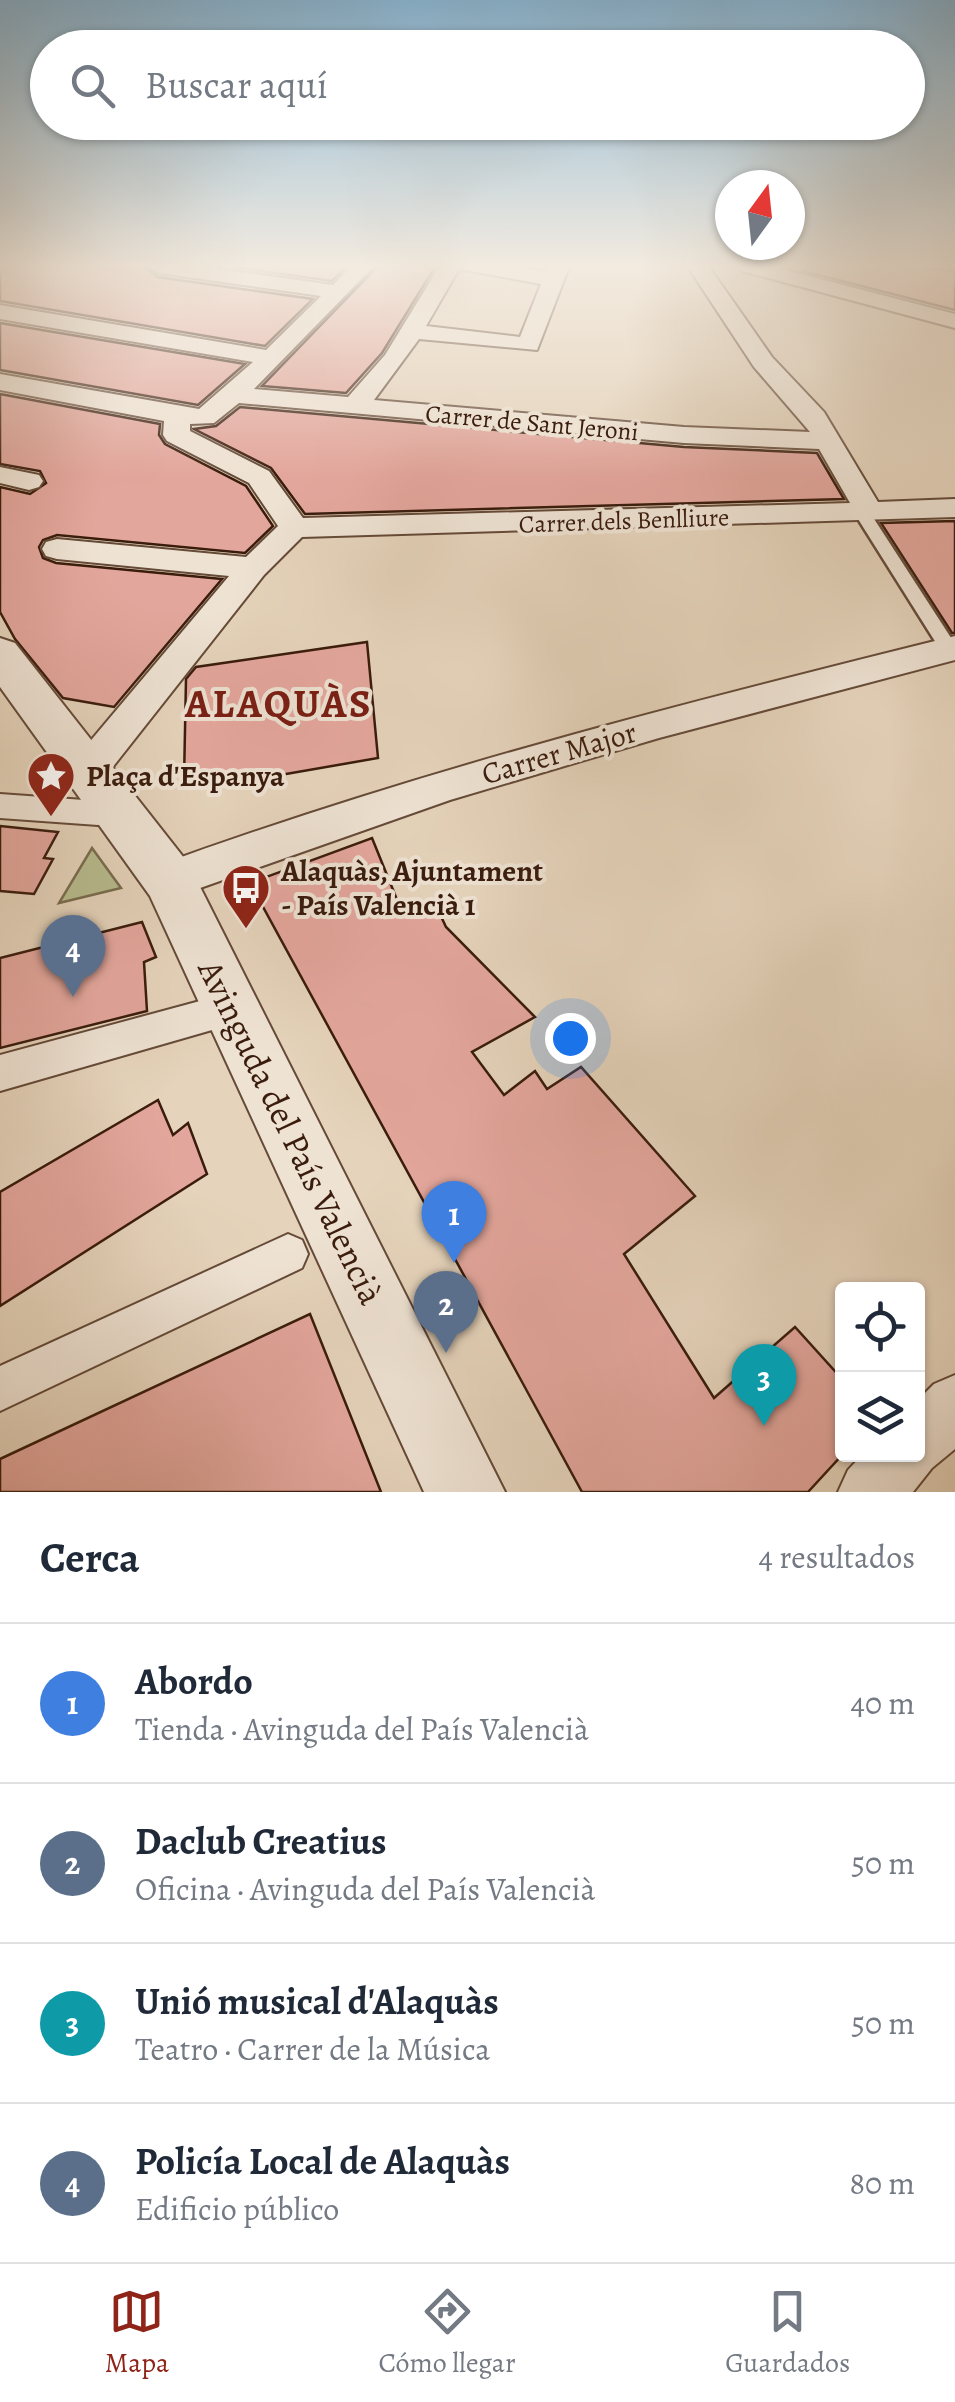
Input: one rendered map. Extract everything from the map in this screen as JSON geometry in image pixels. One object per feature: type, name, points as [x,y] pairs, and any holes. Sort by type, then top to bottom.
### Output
[{"type":"street","points":[[146,337],[272,358]]},
{"type":"street","points":[[177,426],[205,417],[234,395],[293,337]]},
{"type":"street","points":[[354,407],[395,360],[408,337]]},
{"type":"street","points":[[458,337],[529,345],[532,337]]},
{"type":"street","points":[[745,337],[762,362],[815,418],[866,511]]},
{"type":"street","points":[[0,408],[12,385],[177,426],[259,478],[294,528],[253,568],[95,762],[91,791],[0,806]]},
{"type":"street","name":"Carrer de Sant Jeroni","points":[[234,395],[684,435],[830,441]]},
{"type":"street","points":[[0,475],[29,481]]},
{"type":"street","name":"Carrer dels Benlliure","points":[[294,528],[428,527],[955,508]]},
{"type":"street","points":[[57,549],[253,568]]},
{"type":"street","name":"Carrer Major","points":[[169,880],[447,784],[659,724],[952,649]]},
{"type":"street","name":"Avinguda del País Valencià","points":[[8,667],[91,791],[169,880],[465,1492]]},
{"type":"street","points":[[0,1073],[200,1018]]},
{"type":"street","points":[[0,1389],[288,1254]]},
{"type":"street","points":[[925,1436],[955,1405]]},
{"type":"street","points":[[870,1492],[898,1462]]},
{"type":"lane","points":[[866,511],[952,649]]},
{"type":"green space","points":[[92,848],[121,888],[59,903]]},
{"type":"building","points":[[0,337],[81,337],[245,364],[198,405],[0,370]]},
{"type":"building","points":[[210,337],[275,337],[265,346]]},
{"type":"building","points":[[310,337],[392,337],[346,393],[262,386]]},
{"type":"building","points":[[0,394],[160,424],[159,435],[165,444],[246,486],[273,526],[245,553],[57,535],[43,540],[39,547],[43,558],[56,563],[222,579],[114,707],[63,698],[15,639],[0,612],[0,487],[30,494],[46,483],[40,471],[0,464]]},
{"type":"building","points":[[240,407],[684,447],[817,453],[844,499],[305,514],[271,468],[194,429],[216,426]]},
{"type":"building","points":[[955,521],[955,633],[952,633],[881,523]]},
{"type":"building","points":[[367,642],[378,758],[263,778],[184,781],[186,679],[196,667]]},
{"type":"building","points":[[0,826],[58,832],[44,858],[53,859],[34,894],[0,891]]},
{"type":"building","points":[[372,838],[402,912],[433,899],[446,927],[535,1017],[472,1052],[504,1095],[535,1071],[547,1089],[581,1067],[695,1196],[624,1254],[714,1398],[795,1327],[835,1371],[836,1462],[808,1492],[582,1492],[250,883]]},
{"type":"building","points":[[142,922],[156,957],[144,962],[147,1011],[0,1048],[0,958]]},
{"type":"building","points":[[158,1100],[173,1135],[188,1123],[207,1174],[0,1306],[0,1192]]},
{"type":"building","points":[[310,1314],[381,1492],[0,1492],[0,1459]]},
{"type":"place","name":"Plaça d'Espanya","points":[[51,818]]},
{"type":"place","name":"Alaquàs, Ajuntament - País Valencià 1","points":[[246,930]]},
{"type":"place","name":"Policía Local de Alaquàs","points":[[73,997]]},
{"type":"place","name":"Abordo","points":[[454,1263]]},
{"type":"place","name":"Daclub Creatius","points":[[446,1353]]},
{"type":"place","name":"Unió musical d'Alaquàs","points":[[764,1426]]},
{"type":"district","name":"ALAQUÀS","points":[[279,703]]}]
